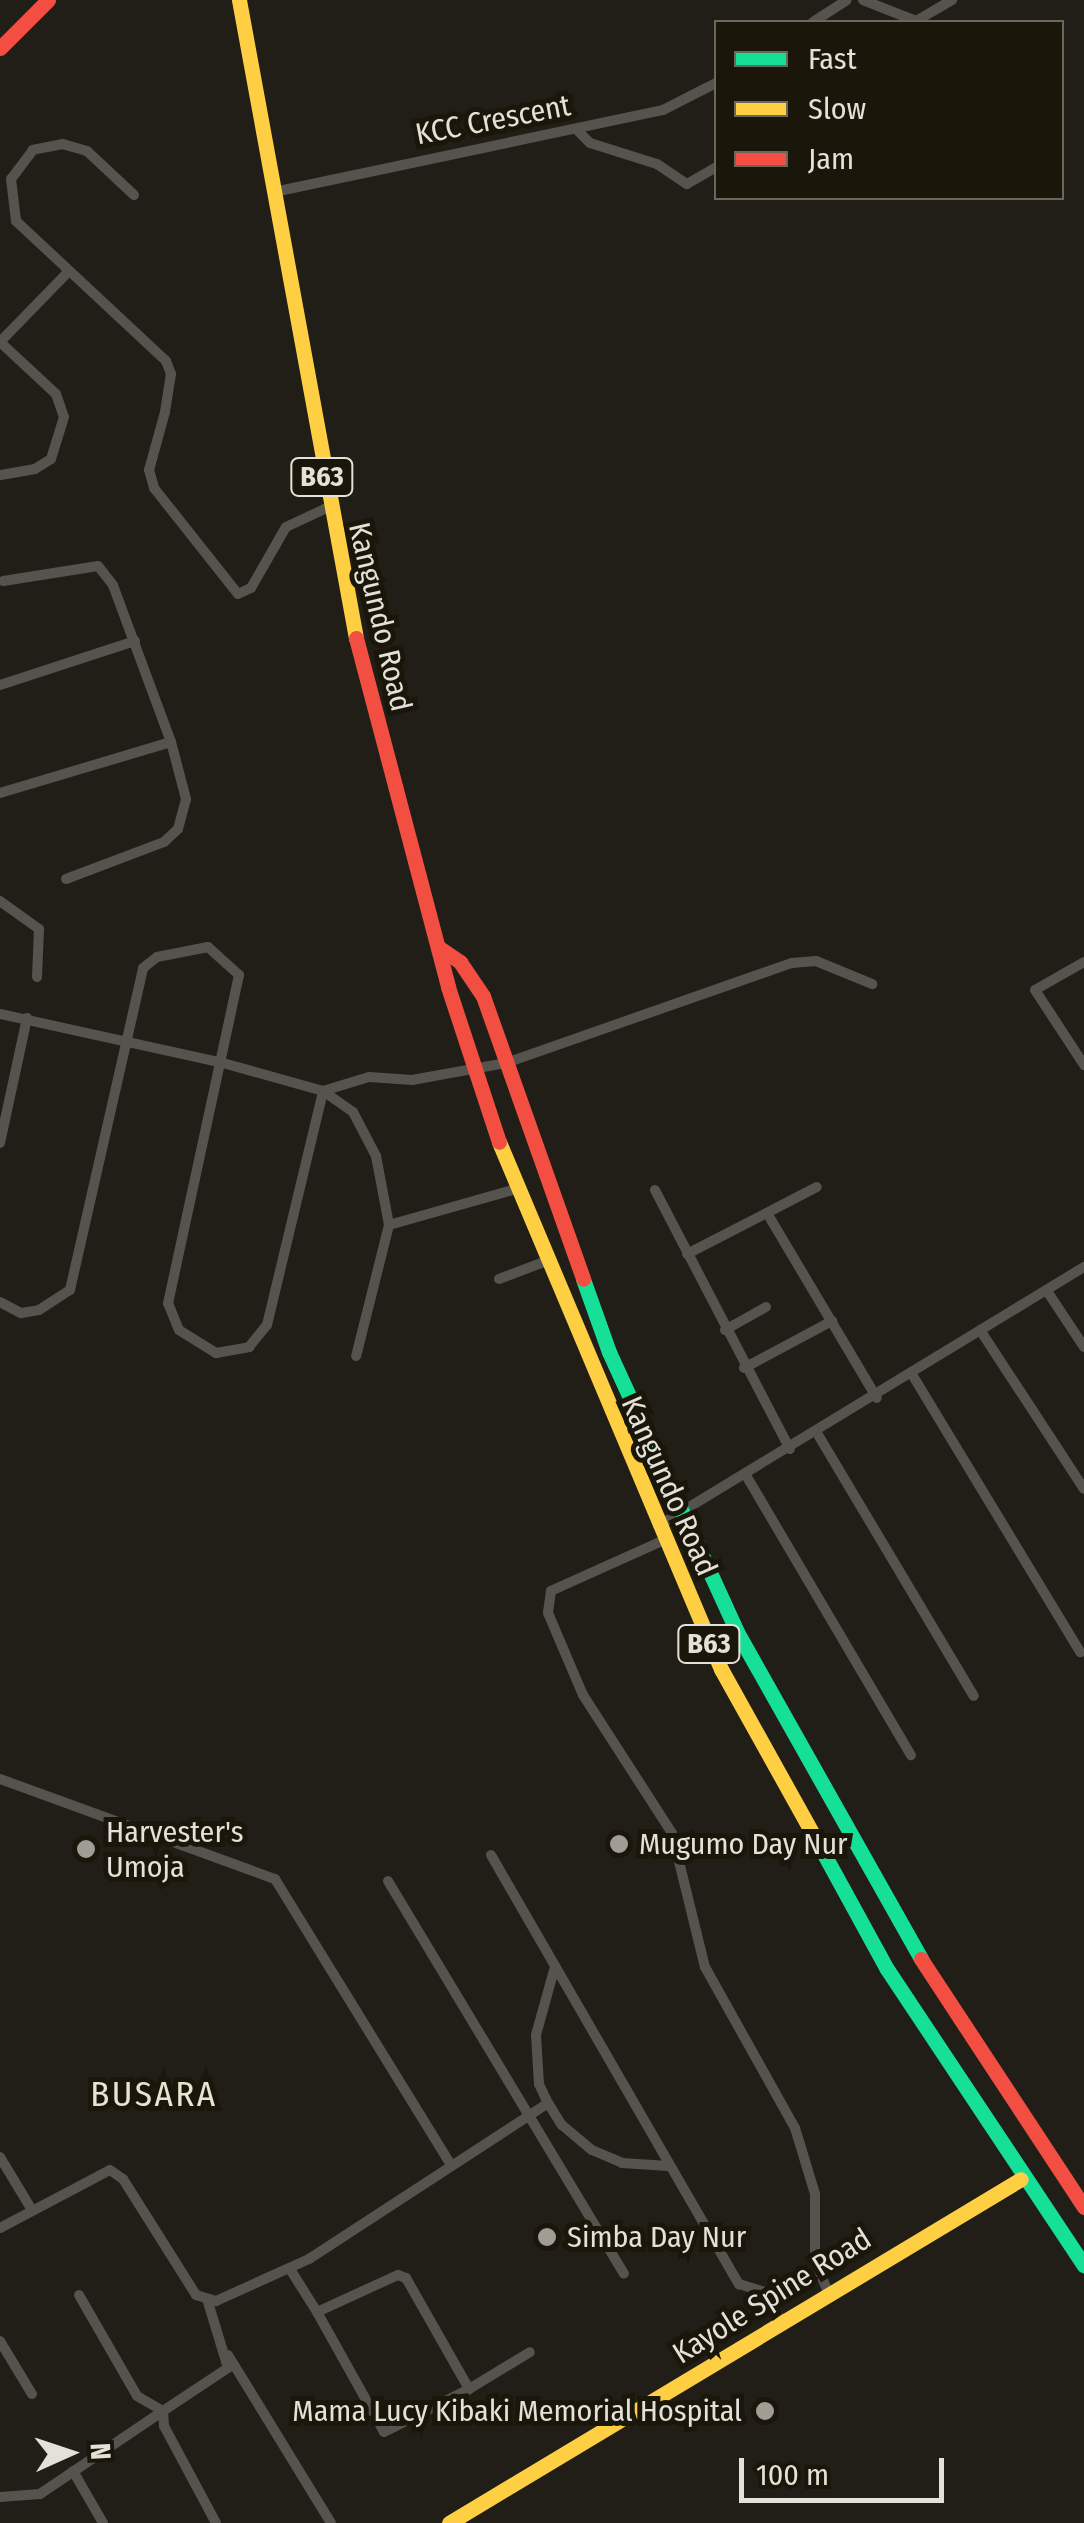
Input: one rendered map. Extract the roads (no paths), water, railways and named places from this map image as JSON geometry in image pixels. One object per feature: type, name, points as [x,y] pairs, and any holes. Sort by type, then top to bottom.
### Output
[{"type":"main road","points":[[0,48],[48,0]]},
{"type":"main road","name":"Kangundo Road","points":[[238,0],[327,508],[363,671],[438,947],[514,1189],[659,1534],[721,1669],[846,1902],[1021,2179],[1084,2266]]},
{"type":"main road","name":"Kangundo Road","points":[[438,947],[472,977],[609,1352],[681,1516],[875,1883],[1084,2207]]},
{"type":"main road","name":"Kayole Spine Road","points":[[449,2523],[1021,2179]]},
{"type":"street","points":[[816,20],[847,0]]},
{"type":"street","points":[[863,0],[910,20]]},
{"type":"street","points":[[918,20],[952,0]]},
{"type":"street","name":"KCC Crescent","points":[[274,192],[664,110],[714,84]]},
{"type":"street","points":[[577,130],[590,144],[657,164],[688,184],[714,168]]},
{"type":"street","points":[[134,196],[86,151],[63,144],[33,150],[17,163],[11,179],[16,220],[166,361],[172,374],[148,478],[233,592],[251,588],[294,520],[327,508]]},
{"type":"street","points":[[0,475],[35,470],[52,459],[64,417],[56,394],[0,342],[69,270]]},
{"type":"street","points":[[2,581],[98,566],[136,641],[186,799],[178,829],[164,842],[66,878]]},
{"type":"street","points":[[0,686],[136,641]]},
{"type":"street","points":[[0,793],[171,742]]},
{"type":"street","points":[[0,901],[39,930],[38,977]]},
{"type":"street","points":[[0,1302],[22,1313],[54,1306],[70,1290],[143,968],[157,957],[208,947],[239,975],[223,1063],[168,1302],[179,1330],[216,1353],[249,1348],[267,1325],[323,1091]]},
{"type":"street","points":[[323,1091],[369,1077],[412,1080],[506,1063],[792,962],[816,961],[872,984]]},
{"type":"street","points":[[1084,962],[1036,990],[1084,1065]]},
{"type":"street","points":[[0,1014],[223,1063],[323,1091],[353,1112],[384,1184],[388,1225],[356,1356]]},
{"type":"street","points":[[0,1143],[27,1018]]},
{"type":"street","points":[[687,1254],[817,1187]]},
{"type":"street","points":[[388,1225],[514,1189]]},
{"type":"street","points":[[654,1190],[744,1368],[790,1449]]},
{"type":"street","points":[[767,1212],[877,1398]]},
{"type":"street","points":[[499,1279],[544,1262]]},
{"type":"street","points":[[828,2293],[815,2260],[815,2194],[795,2128],[704,1966],[672,1833],[583,1696],[548,1614],[551,1591],[659,1534],[681,1516],[1084,1267]]},
{"type":"street","points":[[1047,1291],[1084,1347]]},
{"type":"street","points":[[725,1330],[766,1307]]},
{"type":"street","points":[[744,1368],[832,1322]]},
{"type":"street","points":[[982,1333],[1084,1489]]},
{"type":"street","points":[[913,1376],[1080,1652]]},
{"type":"street","points":[[817,1433],[974,1696]]},
{"type":"street","points":[[747,1476],[911,1755]]},
{"type":"street","points":[[0,1779],[276,1879],[450,2163]]},
{"type":"street","points":[[491,1855],[554,1970],[739,2284],[766,2292],[782,2322]]},
{"type":"street","points":[[388,1881],[624,2274]]},
{"type":"street","points":[[554,1970],[536,2035],[539,2084],[548,2103],[562,2125],[592,2150],[622,2163],[668,2166]]},
{"type":"street","points":[[208,2302],[290,2268],[548,2103]]},
{"type":"street","points":[[0,2157],[32,2210]]},
{"type":"street","points":[[0,2228],[110,2170],[124,2179],[196,2295],[208,2302],[228,2354],[331,2523]]},
{"type":"street","points":[[290,2268],[384,2432],[469,2390],[530,2352]]},
{"type":"street","points":[[317,2312],[398,2274],[406,2278],[469,2390]]},
{"type":"street","points":[[78,2296],[138,2396],[162,2410]]},
{"type":"street","points":[[0,2340],[32,2394]]},
{"type":"street","points":[[0,2498],[16,2500],[40,2494],[162,2410],[225,2375],[228,2354]]},
{"type":"street","points":[[162,2410],[164,2426],[216,2523]]},
{"type":"street","points":[[73,2472],[103,2523]]},
{"type":"street","points":[[0,2512],[16,2500]]},
{"type":"place","name":"Mugumo Day Nur","points":[[619,1844]]},
{"type":"place","name":"Harvester's Umoja","points":[[86,1849]]},
{"type":"place","name":"Simba Day Nur","points":[[547,2237]]},
{"type":"place","name":"Mama Lucy Kibaki Memorial Hospital","points":[[765,2411]]},
{"type":"district","name":"BUSARA","points":[[154,2094]]}]
